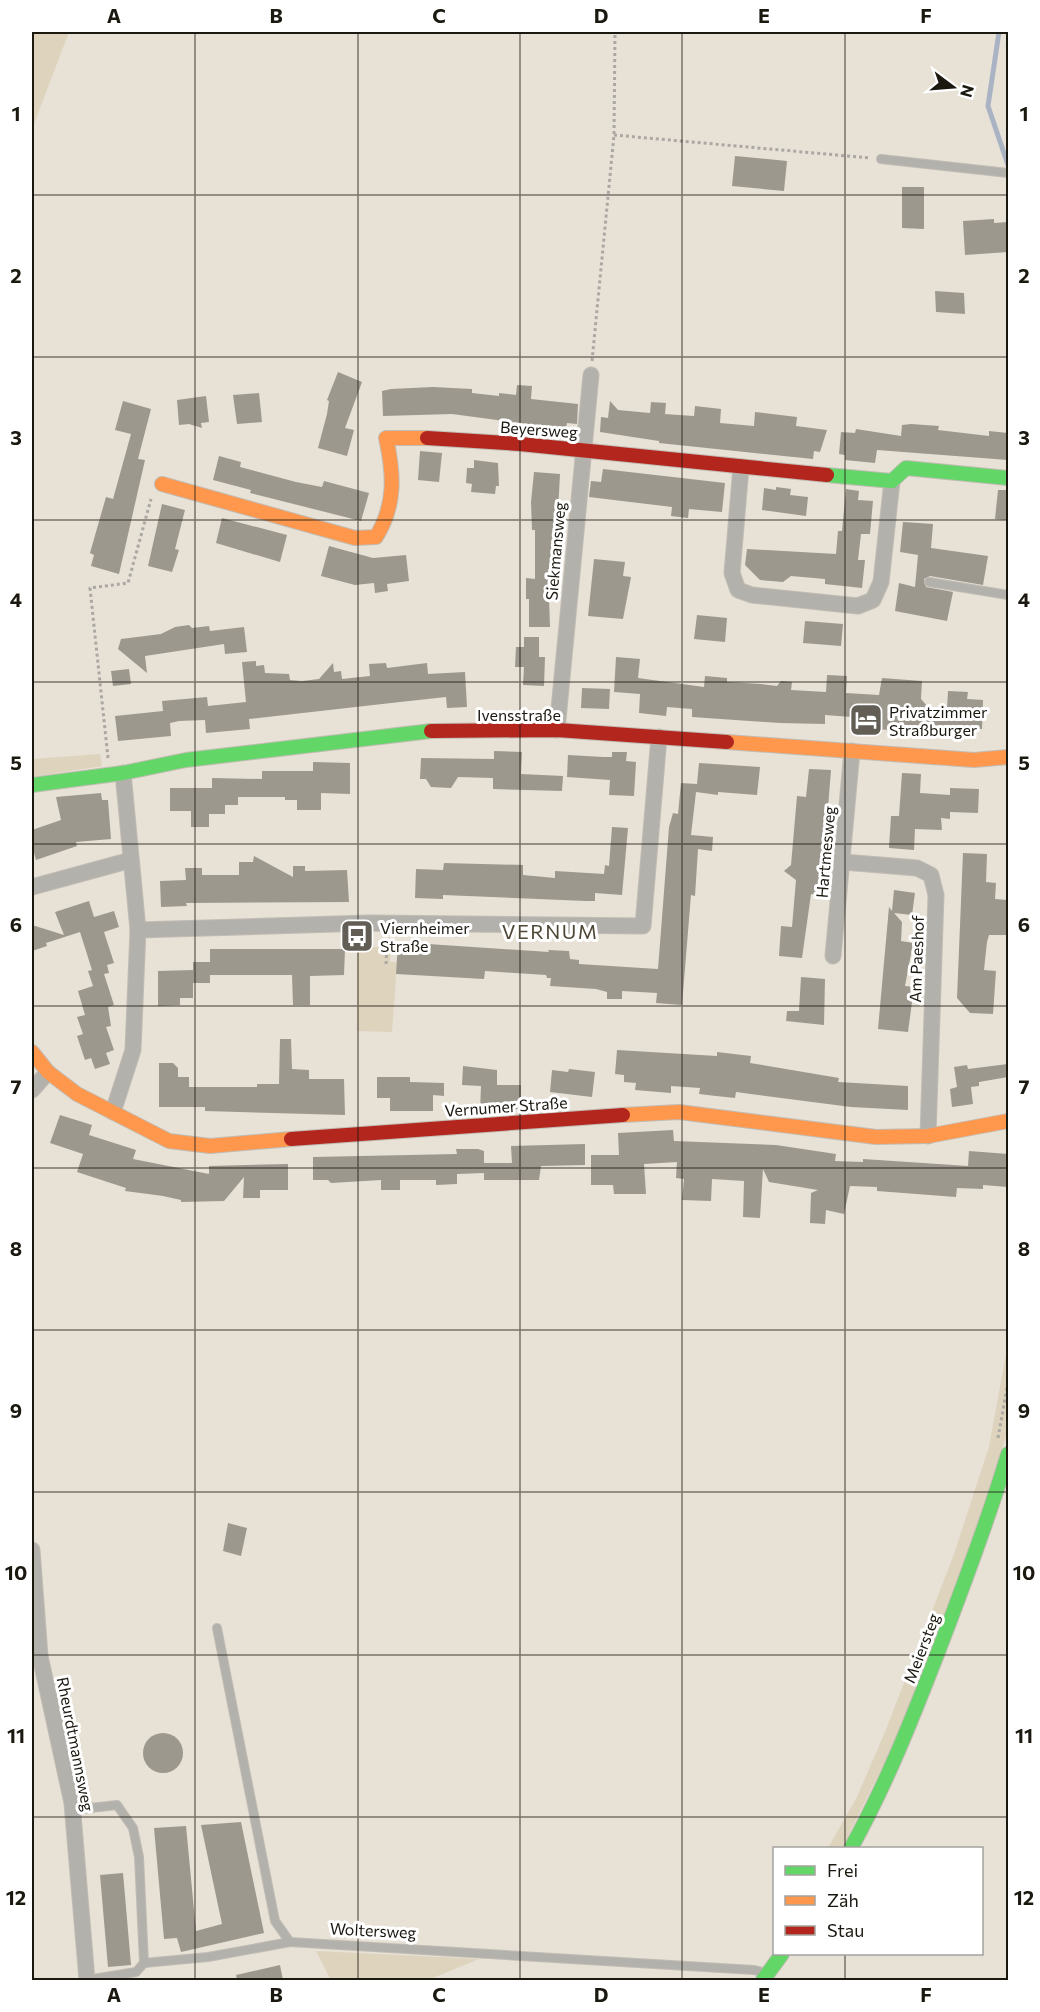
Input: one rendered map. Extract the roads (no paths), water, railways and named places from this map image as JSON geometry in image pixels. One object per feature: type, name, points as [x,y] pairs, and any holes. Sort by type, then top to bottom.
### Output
[{"type":"street","name":"Siekmansweg","points":[[557,730],[591,375]]},
{"type":"street","name":"Beyersweg","points":[[162,484],[355,538],[376,537],[387,523],[394,475],[386,438],[424,438],[583,449],[892,481]]},
{"type":"street","points":[[741,467],[732,573],[738,590],[752,595],[858,606],[873,600],[881,582],[892,481],[906,468],[1008,478]]},
{"type":"street","name":"Ivensstraße","points":[[32,785],[116,774],[186,759],[424,731],[557,730],[974,760],[1008,757]]},
{"type":"street","points":[[138,930],[388,923],[643,926],[659,736]]},
{"type":"street","name":"Hartmesweg","points":[[833,956],[852,751]]},
{"type":"street","points":[[113,1112],[133,1050],[138,930],[131,861],[116,774]]},
{"type":"street","points":[[32,887],[131,861]]},
{"type":"street","name":"Am Paeshof","points":[[843,862],[917,868],[931,875],[936,895],[928,1136]]},
{"type":"street","name":"Vernumer Straße","points":[[32,1052],[48,1072],[77,1094],[170,1141],[210,1146],[465,1125],[679,1112],[858,1136],[928,1136],[1008,1120]]},
{"type":"street","points":[[32,1090],[48,1072]]},
{"type":"street","name":"Meiersteg","points":[[852,1847],[872,1813],[907,1732],[974,1559],[1008,1455]]},
{"type":"street","name":"Rheurdtmannsweg","points":[[32,1550],[40,1656],[72,1810],[87,1980]]},
{"type":"street","points":[[754,1980],[766,1977],[781,1955]]},
{"type":"lane","points":[[881,159],[1008,173]]},
{"type":"lane","points":[[929,582],[1008,596]]},
{"type":"lane","points":[[217,1628],[275,1921],[290,1942]]},
{"type":"lane","points":[[72,1810],[117,1805],[133,1827],[138,1857],[144,1963]]},
{"type":"lane","name":"Woltersweg","points":[[87,1980],[136,1972],[144,1963],[208,1957],[290,1942],[754,1970],[766,1977]]},
{"type":"waterway","points":[[999,32],[988,106],[1008,165]]},
{"type":"place","name":"Privatzimmer Straßburger","points":[[866,720]]},
{"type":"place","name":"Viernheimer Straße","points":[[357,936]]},
{"type":"district","name":"VERNUM","points":[[550,931]]}]
